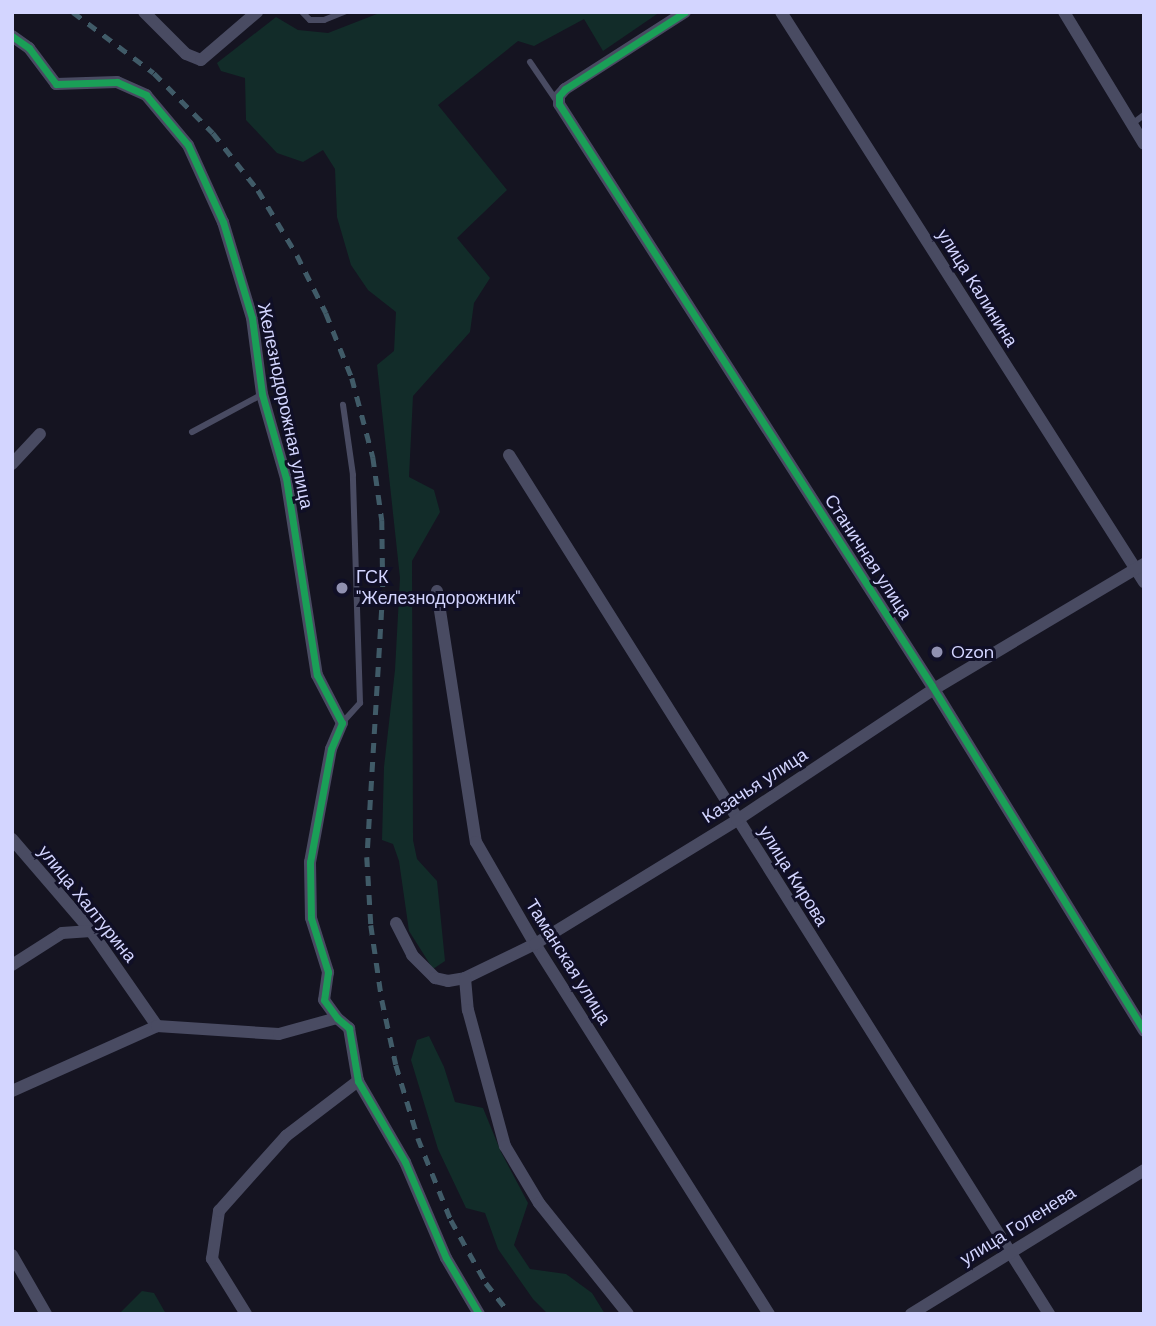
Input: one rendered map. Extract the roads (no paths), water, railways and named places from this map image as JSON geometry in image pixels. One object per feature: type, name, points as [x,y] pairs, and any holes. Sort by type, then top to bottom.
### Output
[{"type":"street","points":[[144,12],[186,54],[201,60],[257,12]]},
{"type":"street","points":[[559,104],[559,96],[565,89],[685,12]]},
{"type":"street","name":"улица Калинина","points":[[781,12],[1140,567],[1144,582]]},
{"type":"street","points":[[1063,12],[1144,144]]},
{"type":"street","name":"Железнодорожная улица","points":[[12,36],[29,48],[56,84],[117,82],[146,95],[188,145],[223,222],[252,318],[262,394],[286,478],[317,675],[342,723]]},
{"type":"street","name":"Станичная улица","points":[[559,104],[934,689],[1144,1031]]},
{"type":"street","points":[[12,464],[40,434]]},
{"type":"street","name":"улица Кирова","points":[[509,455],[1049,1314]]},
{"type":"street","name":"Казачья улица","points":[[465,978],[535,944],[737,820],[934,689],[1140,567]]},
{"type":"street","name":"Таманская улица","points":[[436,591],[476,842],[535,944],[769,1314]]},
{"type":"street","points":[[314,1024],[324,1000],[328,972],[311,918],[310,862],[331,749],[342,723]]},
{"type":"street","name":"улица Халтурина","points":[[12,839],[91,931],[157,1026]]},
{"type":"street","points":[[396,923],[412,955],[435,978],[448,981],[465,978],[468,1010],[505,1146],[539,1203],[628,1314]]},
{"type":"street","points":[[12,965],[62,933],[91,931]]},
{"type":"street","points":[[324,1000],[337,1018],[349,1028],[358,1082],[405,1162],[446,1258],[479,1314]]},
{"type":"street","points":[[12,1091],[157,1026],[279,1034],[337,1018]]},
{"type":"street","points":[[246,1314],[212,1259],[219,1211],[286,1136],[358,1082]]},
{"type":"street","name":"улица Голенева","points":[[911,1314],[1144,1170]]},
{"type":"street","points":[[12,1255],[46,1314]]},
{"type":"lane","points":[[303,12],[310,20],[317,20],[344,12]]},
{"type":"lane","points":[[530,62],[559,104]]},
{"type":"lane","points":[[1132,124],[1144,115]]},
{"type":"lane","points":[[192,432],[262,394]]},
{"type":"lane","points":[[342,723],[360,704],[353,475],[343,405]]},
{"type":"railway","points":[[73,12],[154,73],[213,133],[258,190],[297,255],[326,313],[352,378],[373,457],[382,520],[383,591],[367,857],[371,925],[382,1000],[396,1065],[418,1138],[451,1220],[486,1283],[510,1314]]},
{"type":"place","name":"ГСК \"Железнодорожник\"","points":[[342,588]]},
{"type":"place","name":"Ozon","points":[[937,652]]}]
